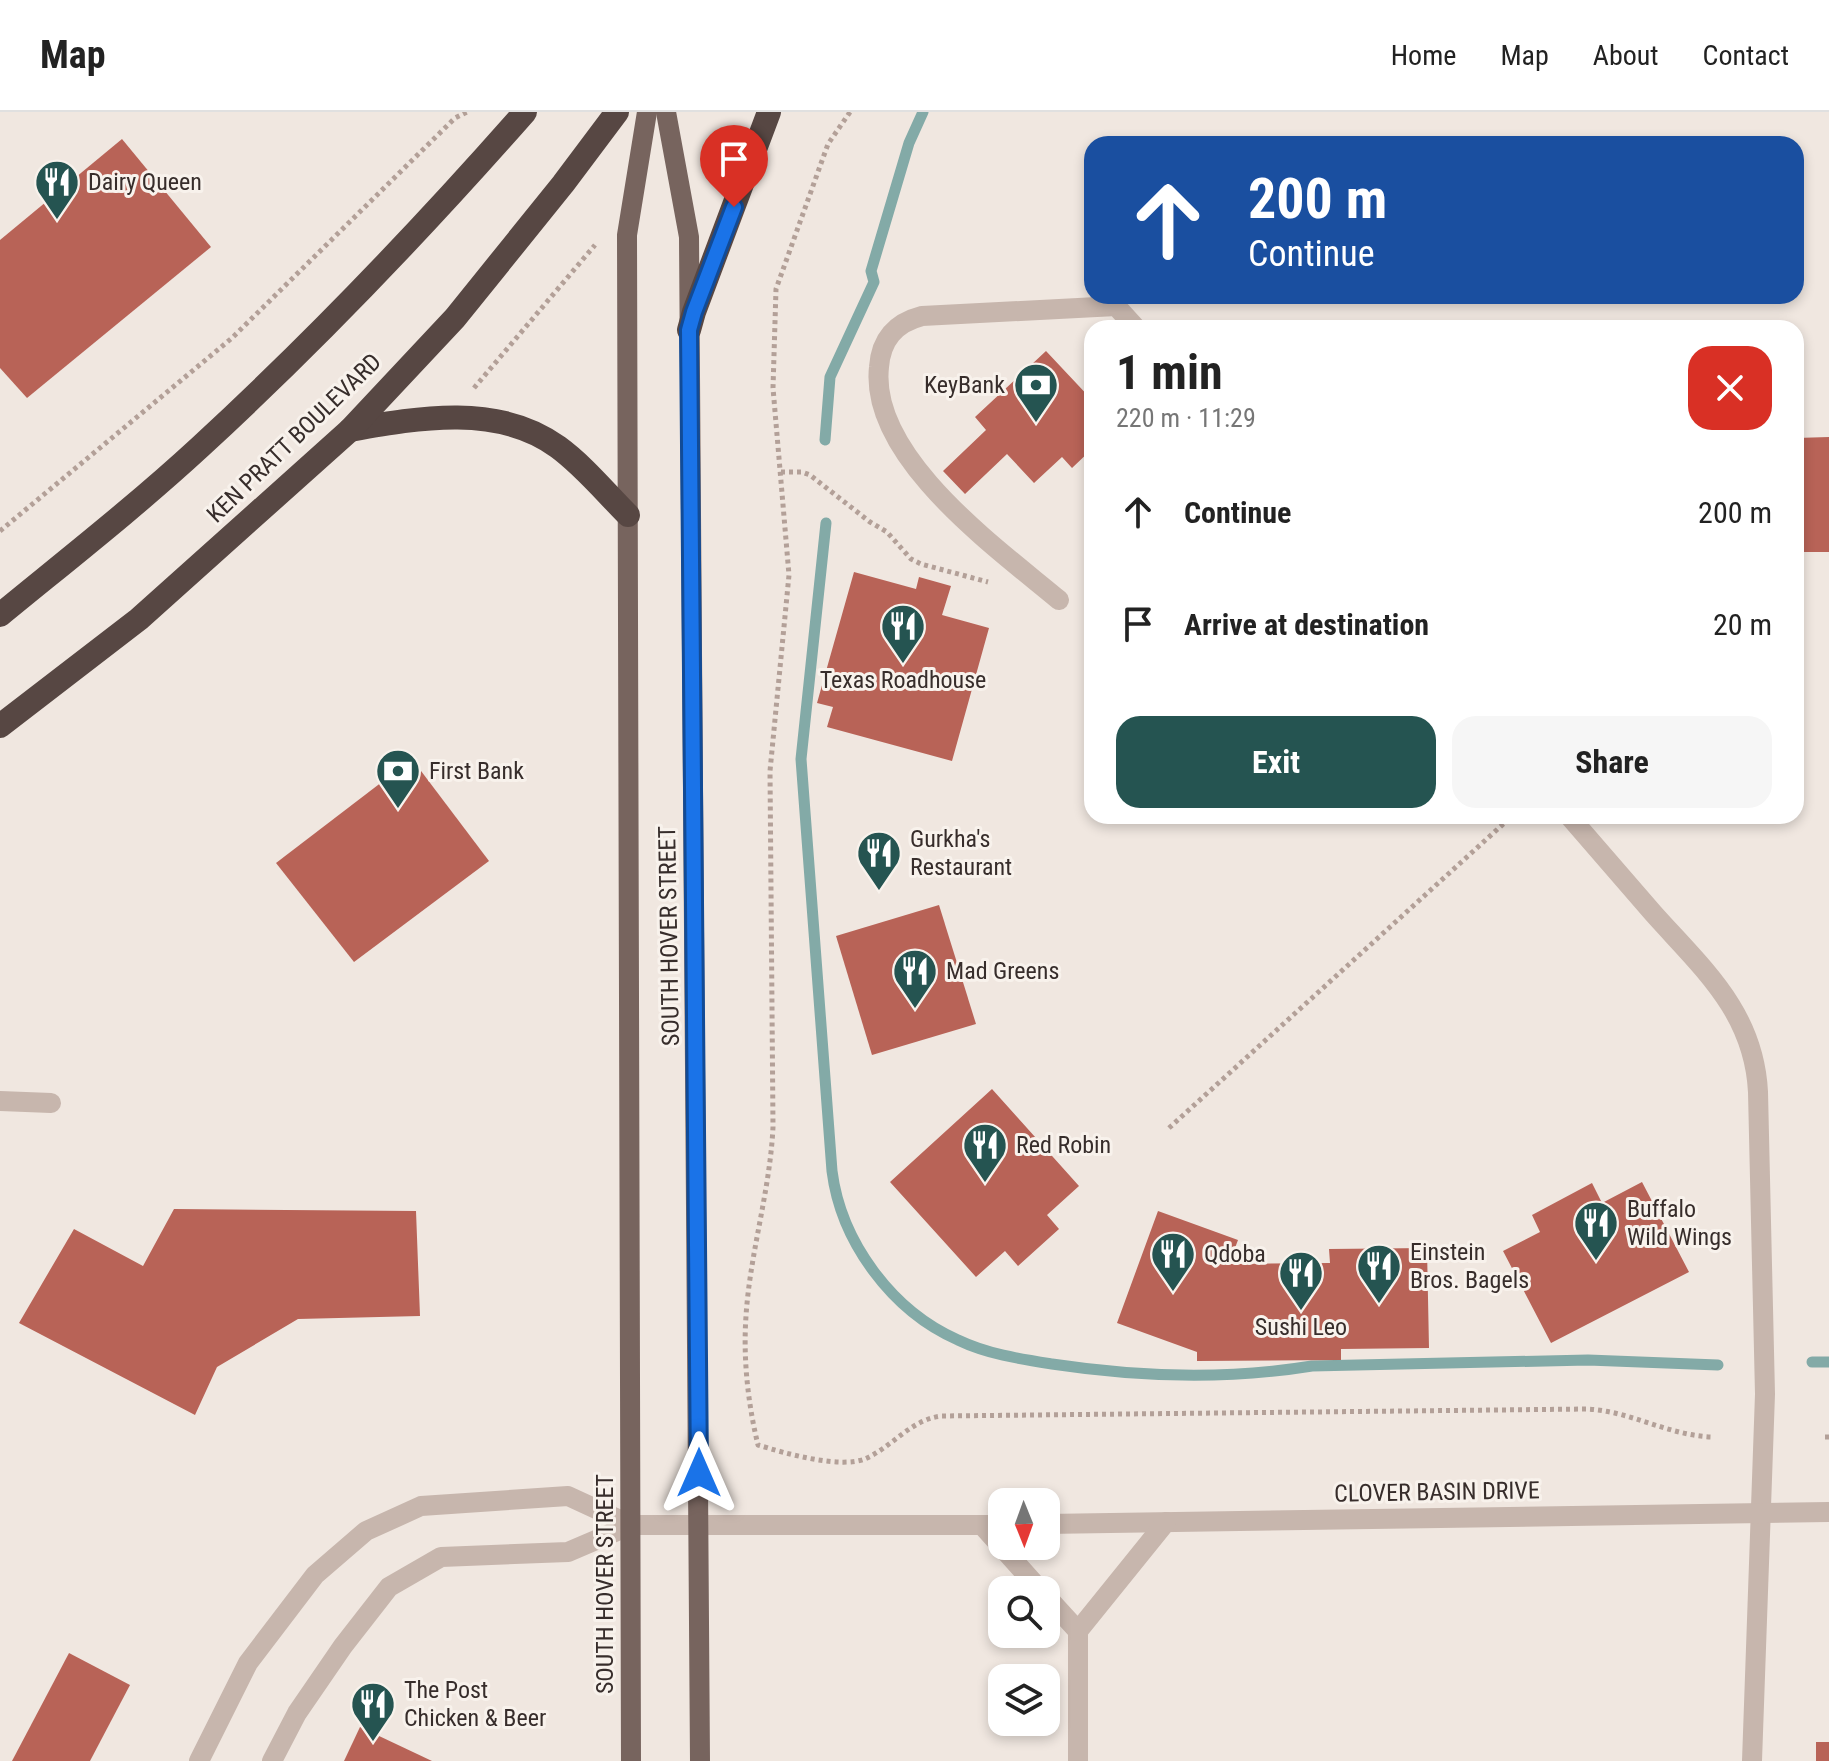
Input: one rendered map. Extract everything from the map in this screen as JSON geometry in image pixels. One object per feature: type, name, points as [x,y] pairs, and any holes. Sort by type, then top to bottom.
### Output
[{"type":"highway","points":[[448,199],[501,112]]},
{"type":"highway","points":[[0,615],[198,450],[291,362],[448,199],[525,112]]},
{"type":"highway","name":"KEN PRATT BOULEVARD","points":[[0,726],[139,619],[350,430],[455,318],[617,112]]},
{"type":"highway","points":[[689,330],[769,112]]},
{"type":"highway","points":[[350,430],[412,419],[461,418],[524,428],[568,455],[628,515]]},
{"type":"main road","name":"SOUTH HOVER STREET","points":[[631,1761],[627,235],[647,112]]},
{"type":"main road","name":"SOUTH HOVER STREET","points":[[666,112],[689,237],[700,1761]]},
{"type":"street","points":[[1059,600],[959,515],[899,444],[886,422],[880,403],[880,353],[894,330],[907,320],[922,316],[1116,306],[1129,320]]},
{"type":"street","points":[[1576,824],[1723,992],[1746,1031],[1757,1076],[1765,1394],[1752,1761]]},
{"type":"street","points":[[0,1101],[51,1103]]},
{"type":"street","points":[[199,1761],[248,1663],[315,1575],[366,1531],[421,1506],[568,1496],[631,1525]]},
{"type":"street","name":"CLOVER BASIN DRIVE","points":[[1060,1524],[1829,1512]]},
{"type":"street","points":[[1078,1761],[1078,1631],[1166,1522]]},
{"type":"street","points":[[272,1761],[297,1713],[389,1587],[441,1557],[568,1552],[631,1525],[988,1525]]},
{"type":"street","points":[[1060,1611],[1078,1631]]},
{"type":"path","points":[[0,531],[232,338],[455,118],[467,112]]},
{"type":"path","points":[[850,112],[828,144],[776,289],[773,388],[789,575],[770,771],[773,1127],[769,1179],[745,1319],[748,1406],[758,1445],[801,1458],[859,1461],[919,1422],[942,1416],[1571,1409],[1609,1411],[1685,1435],[1713,1437]]},
{"type":"path","points":[[471,391],[595,245]]},
{"type":"path","points":[[781,472],[808,473],[887,532],[907,555],[918,562],[998,584]]},
{"type":"path","points":[[1169,1128],[1503,824]]},
{"type":"building","points":[[122,139],[211,247],[27,398],[0,368],[0,240]]},
{"type":"building","name":"KeyBank","points":[[1046,351],[1084,391],[1084,457],[1072,468],[1062,457],[1034,483],[1007,454],[965,494],[943,471],[986,430],[975,417]]},
{"type":"building","points":[[1829,437],[1829,552],[1804,552],[1804,438]]},
{"type":"building","name":"Texas Roadhouse","points":[[854,572],[916,589],[919,577],[951,586],[942,615],[989,628],[952,761],[827,727],[833,707],[817,703]]},
{"type":"building","name":"First Bank","points":[[412,759],[489,861],[354,962],[276,863]]},
{"type":"building","points":[[939,905],[976,1024],[872,1055],[836,936]]},
{"type":"building","name":"Red Robin","points":[[992,1089],[1079,1186],[1047,1215],[1059,1229],[1018,1266],[1005,1251],[976,1277],[890,1182]]},
{"type":"building","name":"Buffalo Wild Wings","points":[[1642,1182],[1689,1272],[1551,1343],[1503,1251],[1540,1232],[1532,1215],[1592,1183],[1602,1203]]},
{"type":"building","points":[[174,1209],[416,1211],[420,1316],[298,1319],[217,1367],[195,1415],[19,1323],[74,1229],[143,1266]]},
{"type":"building","points":[[1158,1211],[1238,1240],[1229,1264],[1330,1263],[1329,1249],[1427,1248],[1429,1348],[1341,1349],[1341,1360],[1197,1361],[1197,1352],[1117,1323]]},
{"type":"building","points":[[69,1653],[130,1685],[90,1761],[12,1761]]},
{"type":"building","name":"The Post Chicken & Beer","points":[[360,1727],[432,1761],[344,1761]]},
{"type":"building","points":[[1816,1742],[1829,1742],[1829,1761],[1816,1761]]},
{"type":"waterway","points":[[825,440],[830,377],[874,282],[871,271],[909,143],[923,112]]},
{"type":"waterway","points":[[826,523],[801,759],[832,1171],[837,1197],[858,1248],[892,1293],[934,1327],[980,1349],[1028,1360],[1117,1372],[1215,1375],[1312,1366],[1588,1360],[1718,1365]]},
{"type":"waterway","points":[[1812,1362],[1829,1362]]},
{"type":"place","name":"Dairy Queen","points":[[57,221]]},
{"type":"place","name":"KeyBank","points":[[1036,424]]},
{"type":"place","name":"Texas Roadhouse","points":[[903,665]]},
{"type":"place","name":"First Bank","points":[[398,810]]},
{"type":"place","name":"Gurkha's Restaurant","points":[[879,892]]},
{"type":"place","name":"Mad Greens","points":[[915,1010]]},
{"type":"place","name":"Red Robin","points":[[985,1184]]},
{"type":"place","name":"Buffalo Wild Wings","points":[[1596,1262]]},
{"type":"place","name":"Qdoba","points":[[1173,1293]]},
{"type":"place","name":"Einstein Bros. Bagels","points":[[1379,1305]]},
{"type":"place","name":"Sushi Leo","points":[[1301,1312]]},
{"type":"place","name":"The Post Chicken & Beer","points":[[373,1743]]},
{"type":"route","points":[[699,1473],[689,330],[734,207]]}]
